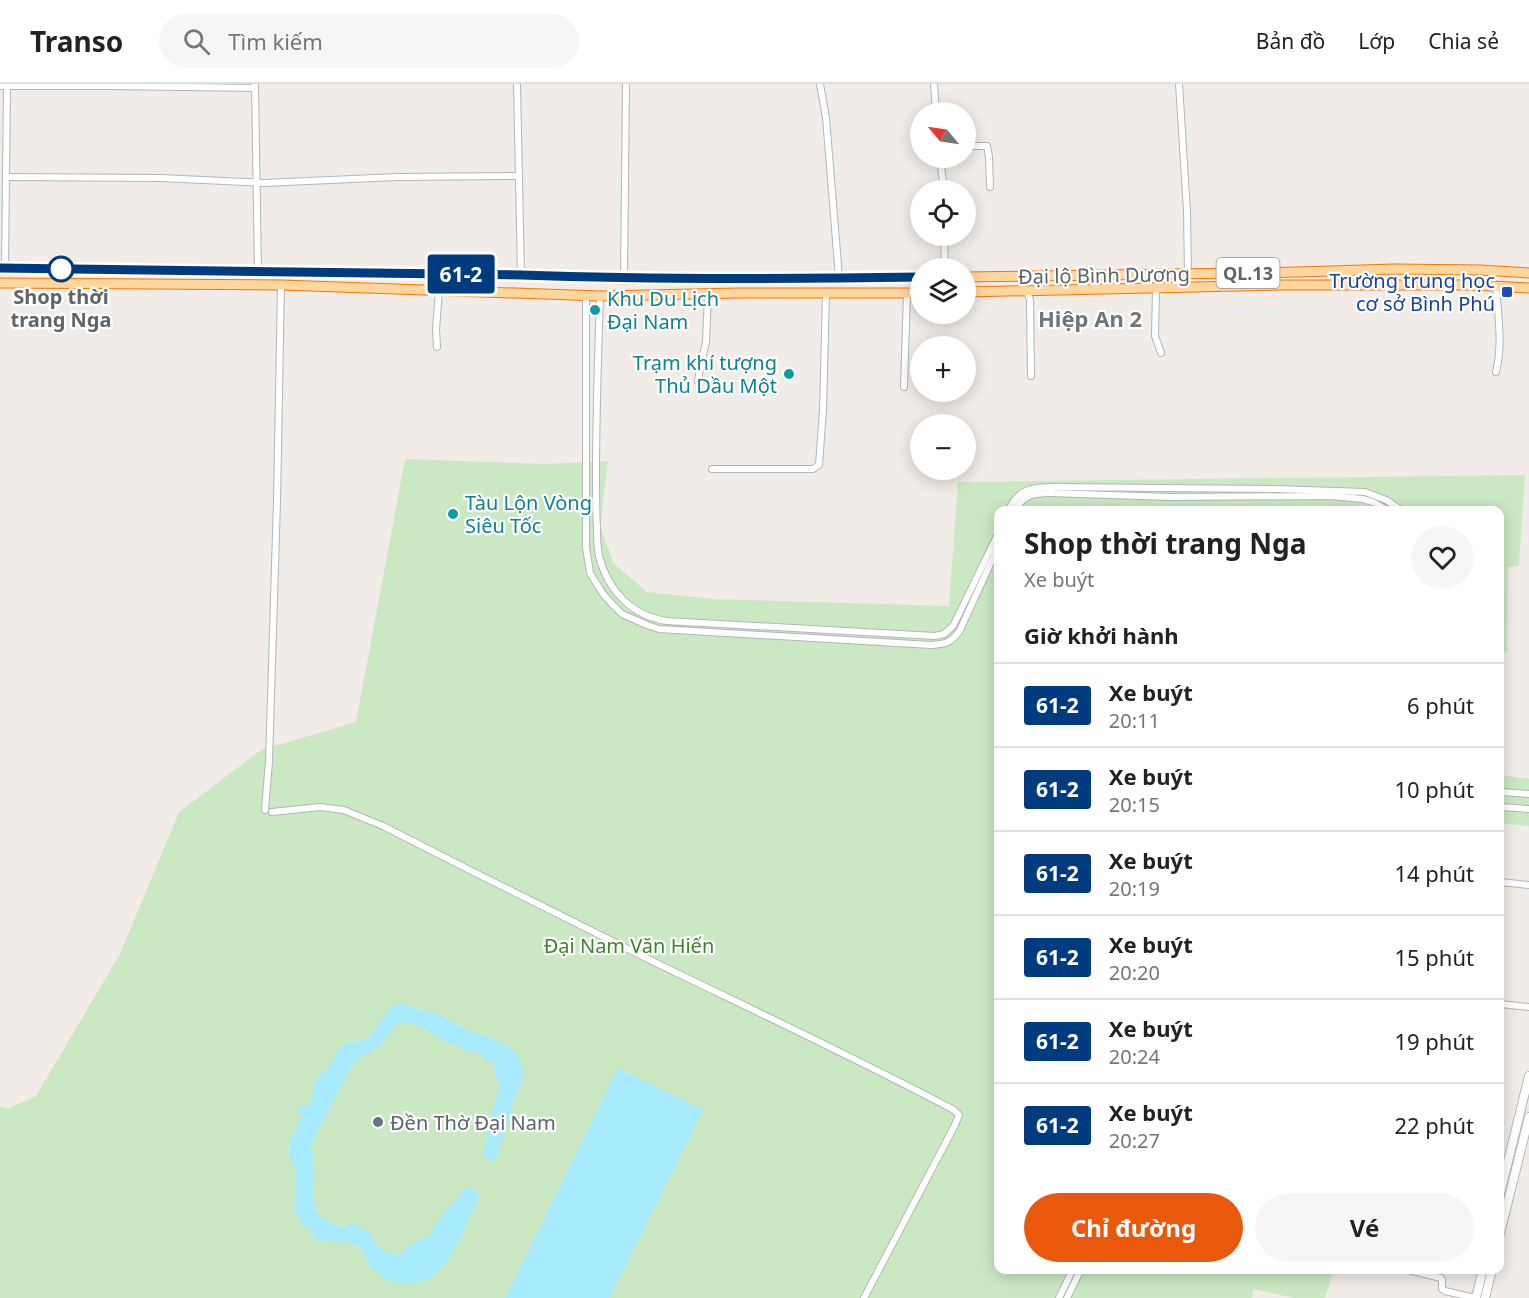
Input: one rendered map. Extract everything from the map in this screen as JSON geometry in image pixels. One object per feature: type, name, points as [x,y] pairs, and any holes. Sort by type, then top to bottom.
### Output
[{"type":"highway","points":[[3,268],[521,275],[624,279],[910,277]]},
{"type":"highway","name":"Đại lộ Bình Dương","points":[[976,277],[1394,268],[1529,273]]},
{"type":"highway","points":[[256,285],[258,272]]},
{"type":"highway","points":[[280,285],[281,272]]},
{"type":"highway","points":[[586,295],[587,278]]},
{"type":"highway","points":[[600,296],[601,278]]},
{"type":"highway","points":[[0,283],[280,285],[600,296],[907,293]]},
{"type":"highway","name":"Đại lộ Bình Dương","points":[[976,292],[1280,285],[1529,288]]},
{"type":"main road","points":[[1504,1216],[1522,1137],[1529,1077]]},
{"type":"main road","points":[[1504,1184],[1529,1117]]},
{"type":"main road","points":[[1475,1298],[1482,1274]]},
{"type":"main road","points":[[1485,1298],[1491,1274]]},
{"type":"street","points":[[517,84],[521,275]]},
{"type":"street","points":[[624,279],[626,84]]},
{"type":"street","points":[[820,84],[826,118],[839,277]]},
{"type":"street","points":[[934,84],[935,102]]},
{"type":"street","points":[[1179,84],[1187,211],[1188,274]]},
{"type":"street","points":[[3,268],[3,205],[6,177],[5,86],[255,86],[258,272]]},
{"type":"street","points":[[976,146],[987,146],[990,187]]},
{"type":"street","points":[[6,177],[160,178],[256,182],[519,176]]},
{"type":"street","points":[[280,285],[277,501],[268,811],[320,807],[344,810],[383,826],[894,1078],[954,1110],[959,1115],[864,1298]]},
{"type":"street","points":[[1496,286],[1500,335],[1496,372]]},
{"type":"street","points":[[1156,289],[1155,336],[1161,353]]},
{"type":"street","points":[[437,347],[439,291]]},
{"type":"street","points":[[1027,291],[1030,300],[1031,376]]},
{"type":"street","points":[[904,387],[907,293]]},
{"type":"street","points":[[698,381],[700,362],[706,344],[708,294]]},
{"type":"street","points":[[712,470],[816,469],[819,465],[826,294]]},
{"type":"street","points":[[586,295],[586,547],[590,573],[603,594],[622,614],[659,629],[945,644],[959,632],[994,556]]},
{"type":"street","points":[[600,296],[596,397],[598,555],[612,587],[631,608],[647,616],[667,621],[935,636],[944,634],[953,626],[994,542]]},
{"type":"street","points":[[586,309],[600,309]]},
{"type":"street","points":[[1011,506],[1023,491],[1053,487],[1365,492],[1395,506]]},
{"type":"street","points":[[1018,506],[1027,496],[1049,493],[1170,497],[1331,496],[1362,499],[1380,506]]},
{"type":"street","points":[[1504,792],[1529,794]]},
{"type":"street","points":[[1504,807],[1529,810]]},
{"type":"street","points":[[1504,882],[1529,885]]},
{"type":"street","points":[[1504,1004],[1529,1007]]},
{"type":"street","points":[[1059,1298],[1071,1274]]},
{"type":"street","points":[[1067,1298],[1079,1274]]},
{"type":"street","points":[[1425,1274],[1441,1278],[1442,1289],[1445,1291],[1475,1298]]},
{"type":"green space","name":"Đại Nam Văn Hiến","points":[[405,459],[546,464],[608,461],[600,526],[614,564],[647,592],[712,599],[949,606],[958,482],[1525,475],[1519,566],[1508,567],[1507,653],[1504,653],[1504,506],[994,506],[994,1274],[1332,1274],[1325,1298],[1294,1298],[1253,1289],[1252,1298],[0,1298],[0,1106],[8,1109],[36,1096],[120,954],[179,812],[261,750],[356,722]]},
{"type":"green space","points":[[1504,776],[1529,779],[1529,826],[1504,823]]},
{"type":"water","points":[[405,1004],[427,1012],[432,1011],[465,1029],[501,1042],[519,1057],[523,1079],[512,1104],[509,1120],[494,1162],[482,1156],[500,1083],[496,1078],[493,1061],[487,1061],[476,1051],[467,1051],[442,1040],[426,1029],[400,1022],[380,1046],[357,1059],[347,1074],[311,1145],[314,1166],[314,1200],[316,1211],[321,1217],[345,1228],[351,1222],[369,1232],[377,1246],[386,1252],[399,1255],[407,1247],[431,1234],[438,1220],[467,1187],[481,1194],[450,1257],[426,1280],[410,1284],[390,1281],[378,1274],[369,1265],[357,1245],[312,1237],[313,1231],[307,1226],[303,1227],[294,1211],[295,1197],[298,1194],[294,1191],[297,1173],[289,1152],[291,1139],[301,1117],[301,1112],[297,1111],[298,1105],[307,1106],[315,1092],[313,1087],[317,1078],[342,1046],[367,1040],[392,1006]]},
{"type":"water","points":[[618,1068],[703,1110],[610,1298],[505,1298]]},
{"type":"bus line","name":"61-2","points":[[0,268],[681,279],[910,277]]},
{"type":"place","name":"Shop thời trang Nga","points":[[61,269]]},
{"type":"place","name":"Trường trung học cơ sở Bình Phú","points":[[1507,292]]},
{"type":"place","name":"Khu Du Lịch Đại Nam","points":[[595,310]]},
{"type":"place","name":"Trạm khí tượng Thủ Dầu Một","points":[[789,374]]},
{"type":"place","name":"Tàu Lộn Vòng Siêu Tốc","points":[[453,514]]},
{"type":"place","name":"Đền Thờ Đại Nam","points":[[378,1122]]},
{"type":"district","name":"Hiệp An 2","points":[[1090,318]]}]
